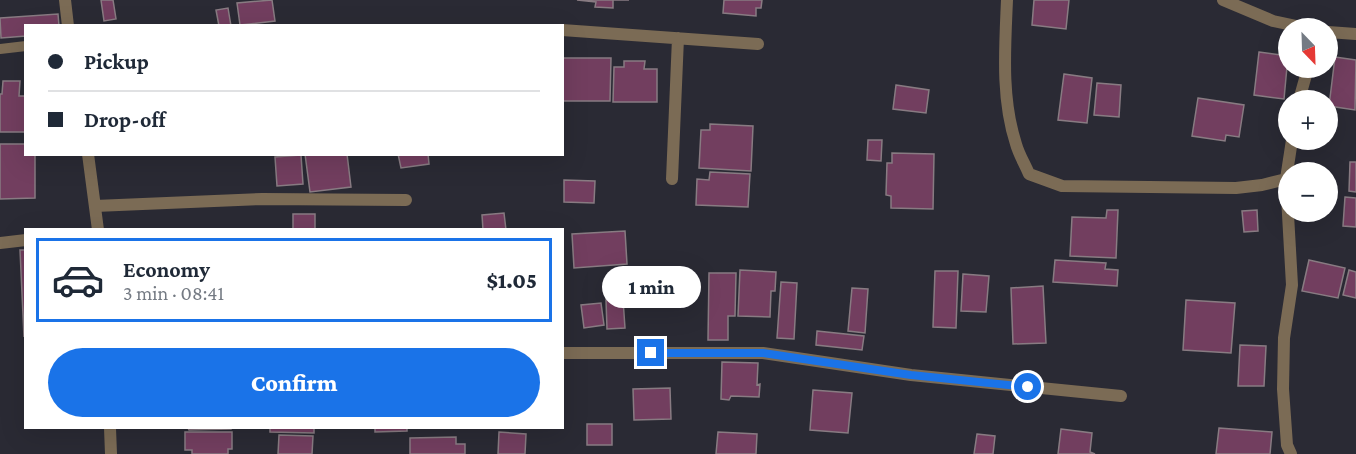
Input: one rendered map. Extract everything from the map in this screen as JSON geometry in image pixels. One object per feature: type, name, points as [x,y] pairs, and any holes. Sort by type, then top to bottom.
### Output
[{"type":"street","points":[[65,0],[68,24]]},
{"type":"street","points":[[1007,0],[1005,59],[1007,109],[1016,146],[1029,174],[1062,186],[1236,188],[1278,181]]},
{"type":"street","points":[[1223,0],[1278,22]]},
{"type":"street","points":[[564,30],[758,44]]},
{"type":"street","points":[[1338,33],[1356,34]]},
{"type":"street","points":[[672,179],[678,38]]},
{"type":"street","points":[[88,156],[98,228]]},
{"type":"street","points":[[95,206],[262,199],[406,200]]},
{"type":"street","points":[[1288,222],[1292,285],[1284,338],[1283,389],[1287,445],[1291,454]]},
{"type":"street","points":[[0,243],[24,240]]},
{"type":"street","points":[[564,353],[763,353],[911,375],[1121,396]]},
{"type":"street","points":[[110,429],[111,454]]},
{"type":"lane","points":[[0,49],[24,46]]},
{"type":"building","points":[[101,0],[113,0],[116,19],[104,21]]},
{"type":"building","points":[[272,0],[275,21],[240,24],[237,3]]},
{"type":"building","points":[[577,0],[613,0],[613,8],[595,7],[596,2]]},
{"type":"building","points":[[724,0],[762,0],[761,8],[756,8],[756,16],[723,13]]},
{"type":"building","points":[[1034,0],[1069,0],[1066,29],[1032,25]]},
{"type":"building","points":[[228,8],[231,24],[219,24],[216,10]]},
{"type":"building","points":[[58,14],[59,24],[24,24],[24,36],[1,38],[0,18]]},
{"type":"building","points":[[1259,52],[1278,55],[1278,78],[1286,78],[1285,90],[1278,90],[1278,98],[1254,95]]},
{"type":"building","points":[[1338,57],[1356,60],[1355,110],[1338,107],[1338,90],[1331,90],[1332,78],[1338,78]]},
{"type":"building","points":[[564,58],[611,58],[610,101],[564,101]]},
{"type":"building","points":[[624,61],[645,61],[644,69],[657,69],[657,102],[613,102],[614,67],[624,67]]},
{"type":"building","points":[[1064,74],[1092,78],[1087,123],[1058,120]]},
{"type":"building","points":[[3,81],[20,81],[19,96],[24,96],[24,132],[0,132],[0,94],[2,94]]},
{"type":"building","points":[[1097,83],[1121,85],[1119,117],[1094,115]]},
{"type":"building","points":[[896,85],[929,90],[926,113],[893,109]]},
{"type":"building","points":[[1198,98],[1244,105],[1239,137],[1226,135],[1225,141],[1192,136]]},
{"type":"building","points":[[710,124],[753,126],[751,171],[699,168],[701,130],[710,130]]},
{"type":"building","points":[[868,140],[882,140],[881,161],[867,160]]},
{"type":"building","points":[[0,144],[24,144],[24,156],[35,156],[35,198],[0,199]]},
{"type":"building","points":[[892,153],[934,154],[933,209],[891,208],[891,196],[886,195],[887,163],[892,163]]},
{"type":"building","points":[[301,156],[303,184],[277,186],[275,157]]},
{"type":"building","points":[[305,156],[347,156],[351,187],[310,192]]},
{"type":"building","points":[[398,156],[428,156],[429,164],[401,168]]},
{"type":"building","points":[[1350,162],[1356,162],[1356,192],[1349,191]]},
{"type":"building","points":[[710,172],[750,174],[748,207],[696,205],[697,179],[709,180]]},
{"type":"building","points":[[564,180],[595,181],[594,203],[564,202]]},
{"type":"building","points":[[1345,197],[1356,198],[1356,227],[1343,226]]},
{"type":"building","points":[[1107,210],[1118,210],[1116,258],[1070,256],[1072,217],[1106,218]]},
{"type":"building","points":[[1257,210],[1258,231],[1244,232],[1242,211]]},
{"type":"building","points":[[504,213],[506,228],[483,228],[482,215]]},
{"type":"building","points":[[293,214],[315,214],[315,228],[293,228]]},
{"type":"building","points":[[625,231],[627,264],[574,268],[572,234]]},
{"type":"building","points":[[20,250],[24,250],[24,337]]},
{"type":"building","points":[[1055,260],[1106,263],[1105,269],[1118,270],[1117,286],[1053,282]]},
{"type":"building","points":[[1309,260],[1345,268],[1338,298],[1302,291]]},
{"type":"building","points":[[740,270],[776,272],[775,291],[771,291],[770,317],[738,316]]},
{"type":"building","points":[[1349,270],[1356,272],[1356,298],[1343,295]]},
{"type":"building","points":[[935,271],[958,271],[956,328],[933,327]]},
{"type":"building","points":[[709,273],[736,273],[735,316],[728,316],[728,340],[708,340]]},
{"type":"building","points":[[963,274],[989,276],[986,312],[961,311]]},
{"type":"building","points":[[781,282],[797,283],[794,339],[777,338]]},
{"type":"building","points":[[1043,286],[1046,343],[1013,344],[1011,288]]},
{"type":"building","points":[[852,288],[868,289],[865,333],[848,331]]},
{"type":"building","points":[[623,299],[625,328],[607,329],[606,300]]},
{"type":"building","points":[[1186,300],[1235,303],[1231,353],[1183,350]]},
{"type":"building","points":[[601,303],[604,325],[584,328],[581,305]]},
{"type":"building","points":[[817,331],[864,336],[862,350],[816,345]]},
{"type":"building","points":[[1240,345],[1266,346],[1264,386],[1238,386]]},
{"type":"building","points":[[722,362],[758,363],[759,397],[731,396],[729,400],[721,399]]},
{"type":"building","points":[[670,388],[671,419],[634,420],[633,389]]},
{"type":"building","points":[[813,390],[852,393],[848,433],[810,430]]},
{"type":"building","points":[[587,424],[612,424],[612,445],[587,445]]},
{"type":"building","points":[[1219,428],[1272,432],[1270,454],[1216,454]]},
{"type":"building","points":[[270,429],[314,429],[314,433],[270,432]]},
{"type":"building","points":[[375,429],[407,429],[407,431],[375,432]]},
{"type":"building","points":[[1061,429],[1092,433],[1090,452],[1095,454],[1058,454]]},
{"type":"building","points":[[185,432],[232,432],[232,449],[228,449],[228,454],[192,454],[192,450],[185,450]]},
{"type":"building","points":[[499,432],[526,434],[525,454],[498,454]]},
{"type":"building","points":[[718,432],[757,434],[756,454],[716,454]]},
{"type":"building","points":[[977,434],[995,436],[993,454],[974,454]]},
{"type":"building","points":[[279,435],[313,436],[312,454],[278,454]]},
{"type":"building","points":[[456,437],[456,444],[465,444],[465,454],[410,454],[410,438]]},
{"type":"route","points":[[651,353],[763,353],[911,375],[1028,387]]}]
